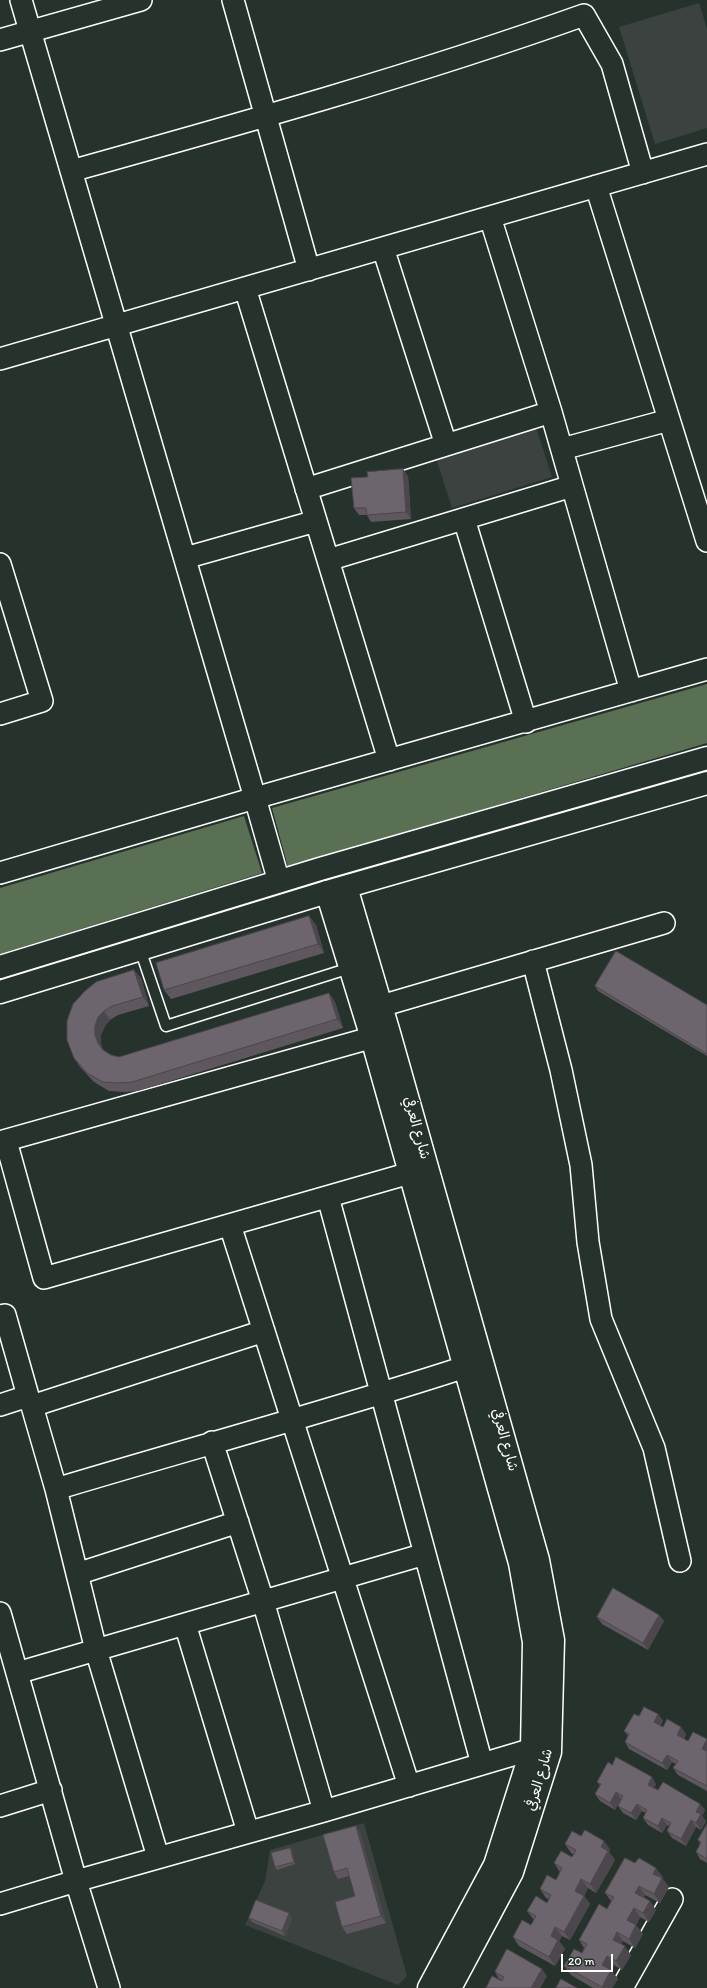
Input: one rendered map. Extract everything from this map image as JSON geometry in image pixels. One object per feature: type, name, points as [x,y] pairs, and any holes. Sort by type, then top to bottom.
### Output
[{"type":"street","points":[[22,0],[279,882]]},
{"type":"street","points":[[0,40],[141,0]]},
{"type":"street","points":[[233,0],[309,270]]},
{"type":"street","points":[[71,171],[266,117],[483,51],[584,15],[612,64],[643,173]]},
{"type":"street","points":[[0,359],[707,154]]},
{"type":"street","points":[[596,186],[707,541]]},
{"type":"street","points":[[490,217],[551,412],[631,691]]},
{"type":"street","points":[[383,248],[446,445]]},
{"type":"street","points":[[245,288],[389,760]]},
{"type":"street","points":[[306,489],[551,412]]},
{"type":"street","points":[[562,449],[669,420]]},
{"type":"street","points":[[328,560],[572,486]]},
{"type":"street","points":[[464,519],[526,722]]},
{"type":"street","points":[[184,558],[316,521]]},
{"type":"street","points":[[0,564],[42,701],[0,714]]},
{"type":"street","points":[[0,873],[255,798],[526,722],[707,669]]},
{"type":"street","points":[[0,967],[279,882],[707,758]]},
{"type":"street","points":[[0,992],[336,889],[707,782]]},
{"type":"street","name":"شارع العرفي","points":[[336,889],[350,968],[381,1036],[538,1560],[553,1640],[541,1747],[512,1872],[450,1988]]},
{"type":"street","name":"شارع العرفي","points":[[336,889],[381,1006],[381,1036],[410,1173],[520,1564],[534,1642],[541,1747],[495,1865],[429,1988]]},
{"type":"street","points":[[381,1006],[664,923]]},
{"type":"street","points":[[533,961],[561,1070],[581,1165],[588,1242],[601,1319],[654,1448],[680,1562]]},
{"type":"street","points":[[381,1036],[3,1142],[44,1278],[410,1173]]},
{"type":"street","points":[[328,1197],[482,1764]]},
{"type":"street","points":[[230,1225],[409,1786]]},
{"type":"street","points":[[0,1316],[5,1315],[56,1489],[96,1650],[158,1858]]},
{"type":"street","points":[[0,1405],[30,1401],[264,1331]]},
{"type":"street","points":[[56,1489],[212,1442],[382,1394],[465,1367]]},
{"type":"street","points":[[212,1442],[263,1601],[324,1811]]},
{"type":"street","points":[[77,1574],[238,1522]]},
{"type":"street","points":[[17,1673],[425,1554]]},
{"type":"street","points":[[0,1613],[76,1881],[109,1988]]},
{"type":"street","points":[[185,1624],[248,1832]]},
{"type":"street","points":[[0,1904],[541,1747]]},
{"type":"street","points":[[0,1806],[50,1790]]},
{"type":"street","points":[[622,1988],[672,1899]]},
{"type":"lane","points":[[140,949],[166,1026],[350,968]]},
{"type":"shaded area","points":[[699,3],[707,29],[707,128],[655,144],[619,27]]},
{"type":"shaded area","points":[[536,427],[552,477],[452,508],[436,458]]},
{"type":"shaded area","points":[[364,1823],[407,1976],[398,1985],[245,1925],[265,1881],[270,1850]]},
{"type":"green space","points":[[707,684],[707,743],[288,867],[272,808]]},
{"type":"green space","points":[[244,816],[262,873],[0,954],[0,888]]},
{"type":"building","points":[[403,469],[406,512],[367,515],[366,508],[354,508],[351,478],[368,477],[367,472]]},
{"type":"building","points":[[309,916],[318,944],[164,990],[156,963]]},
{"type":"building","points":[[616,951],[707,1005],[707,1054],[595,986]]},
{"type":"building","points":[[134,970],[143,997],[112,1006],[98,1017],[95,1026],[95,1035],[103,1050],[111,1055],[119,1057],[329,993],[337,1019],[132,1082],[103,1082],[87,1073],[74,1058],[67,1040],[67,1021],[73,1004],[96,982]]},
{"type":"building","points":[[613,1588],[659,1615],[643,1643],[597,1617]]},
{"type":"building","points":[[644,1707],[658,1714],[654,1722],[663,1727],[667,1719],[681,1727],[677,1735],[688,1741],[693,1732],[707,1739],[702,1749],[707,1751],[707,1786],[673,1768],[678,1761],[667,1755],[662,1763],[625,1742],[629,1734],[624,1731],[634,1714],[639,1716]]},
{"type":"building","points":[[616,1757],[652,1777],[648,1785],[658,1790],[663,1782],[700,1804],[696,1812],[701,1814],[696,1823],[691,1820],[681,1839],[667,1831],[671,1823],[662,1818],[658,1826],[643,1818],[647,1810],[637,1804],[631,1813],[618,1806],[623,1796],[616,1792],[610,1803],[595,1794],[601,1784],[597,1782],[608,1762],[612,1765]]},
{"type":"building","points":[[707,1824],[707,1859],[696,1852],[701,1842],[698,1840]]},
{"type":"building","points":[[356,1826],[381,1916],[342,1927],[335,1902],[355,1896],[347,1868],[334,1872],[323,1835]]},
{"type":"building","points":[[585,1830],[604,1841],[601,1847],[608,1851],[590,1884],[581,1879],[575,1891],[584,1896],[564,1932],[555,1927],[551,1936],[558,1940],[549,1957],[513,1937],[522,1920],[531,1925],[536,1916],[527,1911],[536,1896],[547,1903],[551,1895],[540,1889],[547,1875],[556,1880],[562,1868],[554,1863],[561,1851],[572,1857],[576,1850],[565,1844],[572,1831],[581,1836]]},
{"type":"building","points":[[290,1848],[294,1862],[275,1867],[271,1853]]},
{"type":"building","points":[[625,1858],[635,1863],[639,1858],[656,1868],[653,1874],[662,1878],[654,1894],[639,1886],[635,1893],[650,1901],[643,1913],[634,1908],[627,1920],[636,1925],[629,1939],[617,1932],[613,1940],[625,1946],[616,1961],[607,1956],[602,1965],[611,1970],[602,1987],[564,1966],[574,1949],[582,1953],[587,1944],[579,1940],[599,1904],[607,1909],[614,1897],[605,1893]]},
{"type":"building","points":[[256,1900],[289,1913],[282,1931],[249,1918]]},
{"type":"building","points":[[507,1949],[542,1969],[531,1988],[486,1988],[492,1976],[502,1981],[504,1977],[495,1972]]},
{"type":"building","points":[[561,1979],[577,1988],[556,1988]]}]
